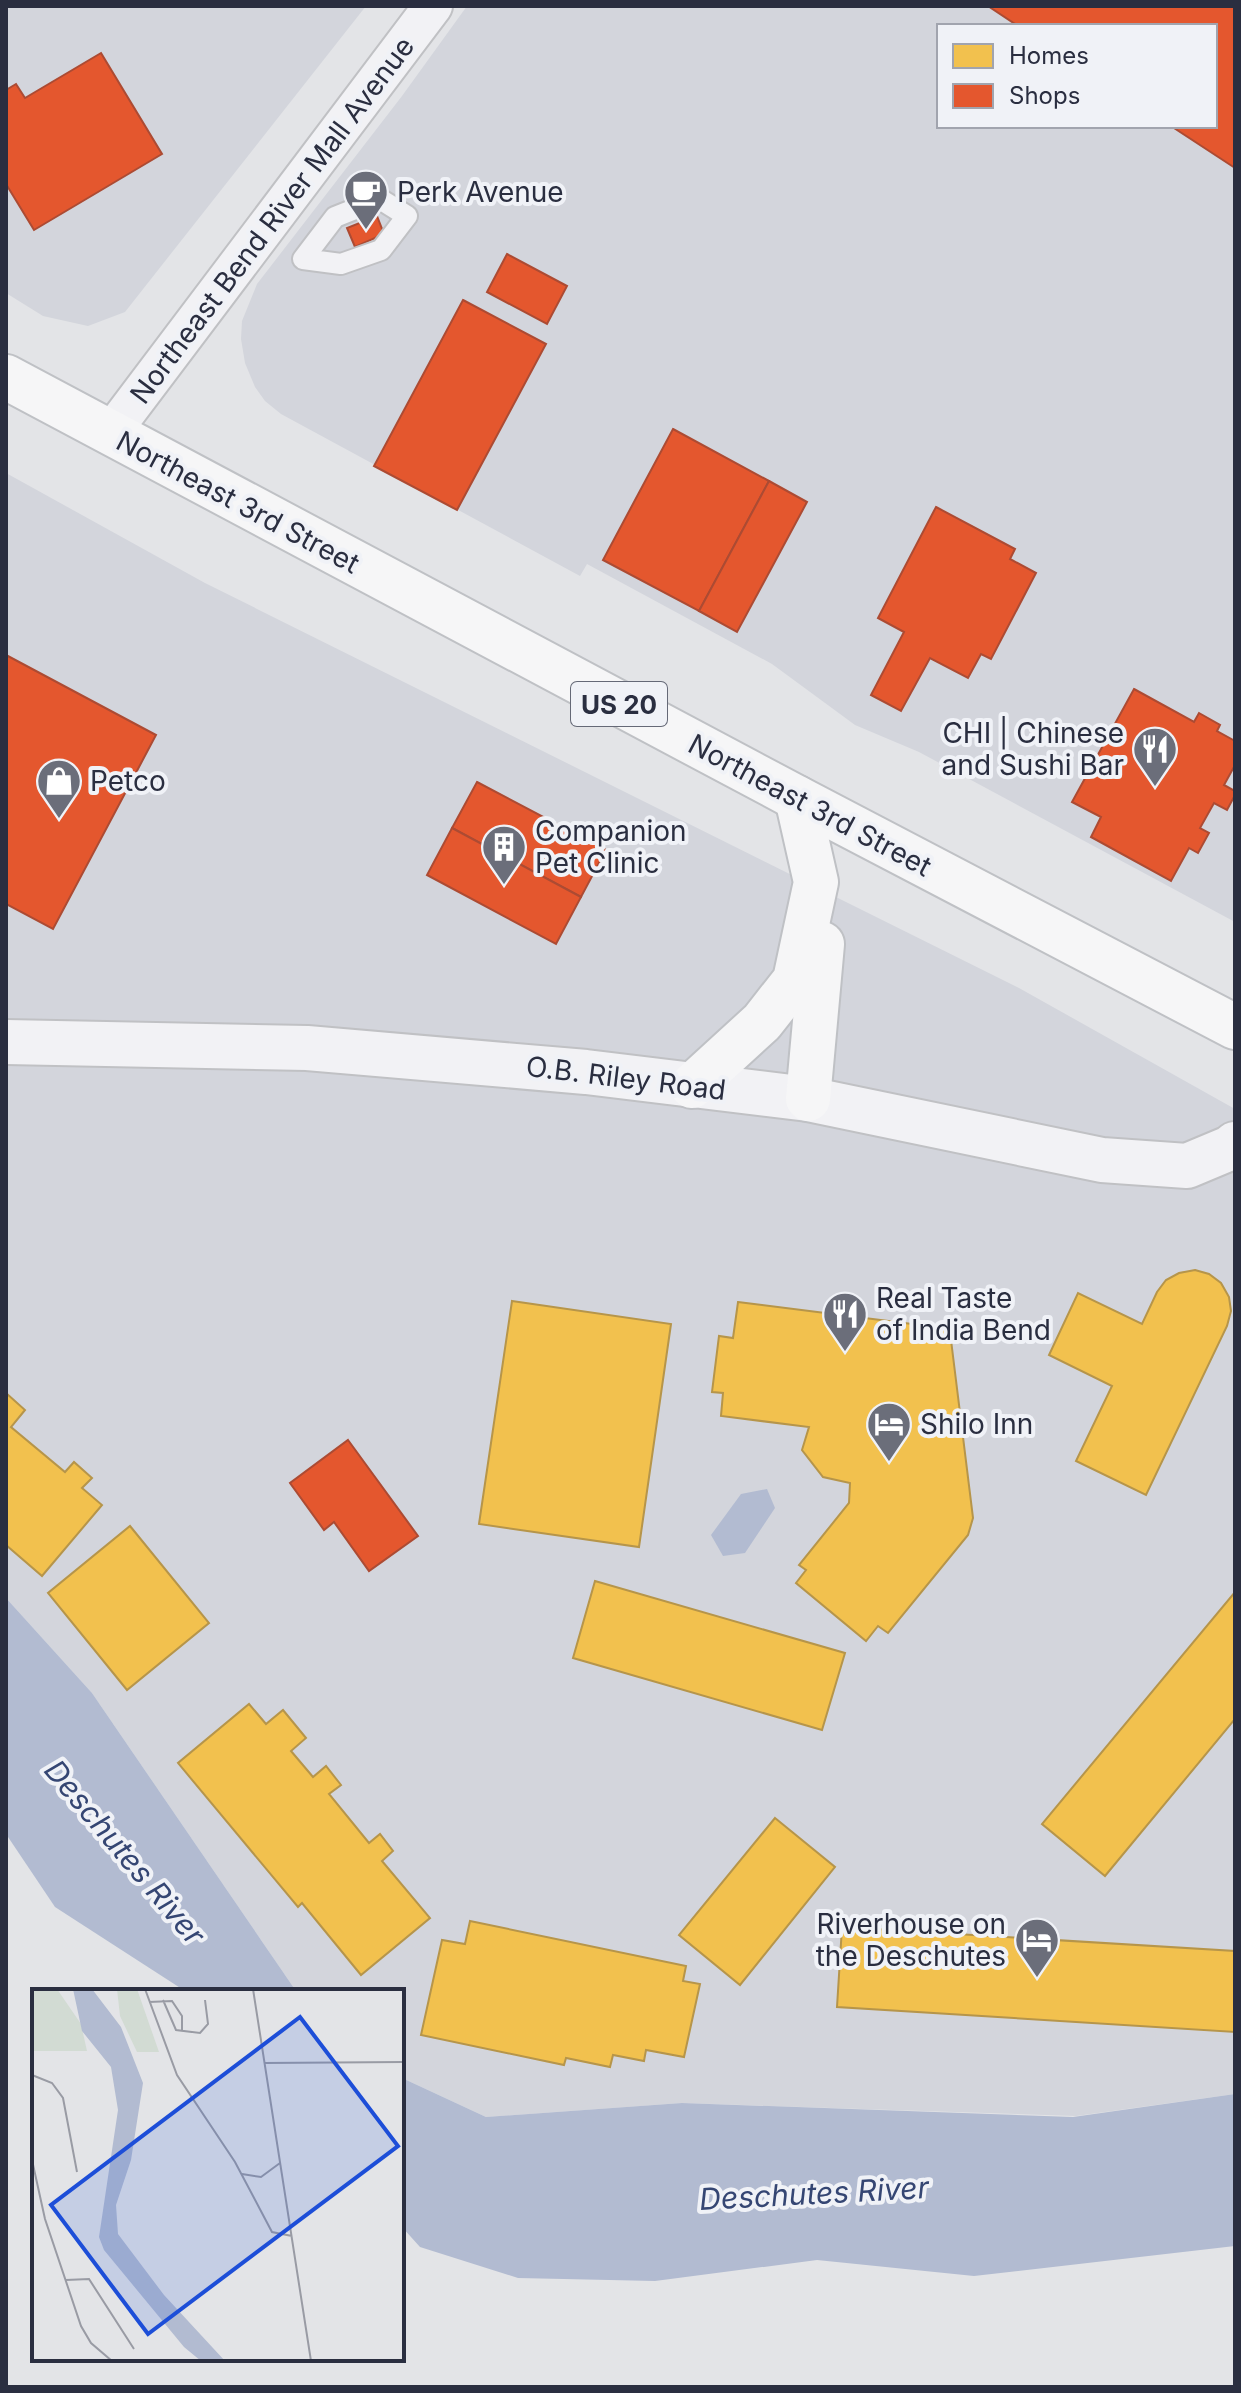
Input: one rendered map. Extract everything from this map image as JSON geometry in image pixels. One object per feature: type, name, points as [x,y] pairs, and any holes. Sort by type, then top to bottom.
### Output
[{"type":"main road","name":"Northeast 3rd Street","points":[[6,377],[1235,1027]]},
{"type":"main road","points":[[797,798],[824,924],[808,1099]]},
{"type":"main road","points":[[692,1086],[762,1022],[795,980],[816,882]]},
{"type":"street","name":"Northeast Bend River Mall Avenue","points":[[110,434],[433,6]]},
{"type":"street","name":"O.B. Riley Road","points":[[6,1042],[307,1048],[539,1067],[808,1099],[1102,1160],[1187,1166],[1235,1144]]},
{"type":"lane","points":[[380,199],[407,216],[381,250],[341,264],[303,259],[335,217],[380,199]]},
{"type":"shaded area","points":[[6,6],[366,6],[125,312],[88,326],[43,316],[6,293]]},
{"type":"shaded area","points":[[467,6],[1235,6],[1235,922],[919,752],[855,725],[772,664],[587,564],[580,576],[281,414],[265,401],[255,387],[245,363],[242,321],[257,284]]},
{"type":"shaded area","points":[[6,473],[205,583],[1019,988],[1235,1109],[1235,2094],[1076,2116],[682,2103],[486,2117],[404,2079],[404,1989],[295,1989],[92,1693],[6,1598]]},
{"type":"water","points":[[767,1489],[775,1508],[745,1553],[723,1556],[711,1535],[741,1494]]},
{"type":"water","name":"Deschutes River","points":[[6,1598],[92,1693],[295,1989],[182,1989],[55,1907],[6,1834]]},
{"type":"water","name":"Deschutes River","points":[[404,2079],[486,2117],[682,2103],[1073,2117],[1235,2094],[1235,2246],[974,2276],[817,2260],[655,2281],[518,2278],[420,2247],[404,2229]]},
{"type":"building: Homes","name":"Shilo Inn","points":[[1195,1270],[1209,1274],[1221,1283],[1229,1297],[1231,1311],[1227,1326],[1146,1495],[1076,1461],[1112,1386],[1049,1355],[1078,1293],[1142,1324],[1166,1280]]},
{"type":"building: Homes","points":[[512,1301],[671,1324],[639,1547],[479,1524]]},
{"type":"building: Homes","name":"Shilo Inn","points":[[738,1302],[945,1329],[951,1340],[973,1518],[968,1535],[888,1633],[878,1626],[866,1641],[796,1583],[806,1570],[799,1565],[849,1503],[850,1483],[823,1477],[802,1450],[809,1427],[721,1416],[723,1393],[712,1392],[719,1336],[733,1338]]},
{"type":"building: Homes","points":[[6,1393],[25,1410],[11,1427],[65,1472],[74,1462],[92,1478],[82,1488],[102,1505],[42,1576],[6,1545]]},
{"type":"building: Homes","points":[[130,1526],[209,1623],[127,1690],[48,1593]]},
{"type":"building: Homes","points":[[595,1581],[845,1653],[822,1730],[573,1658]]},
{"type":"building: Homes","points":[[1235,1592],[1235,1719],[1105,1876],[1042,1824]]},
{"type":"building: Homes","points":[[249,1704],[266,1724],[283,1710],[306,1738],[291,1751],[313,1777],[326,1766],[341,1785],[329,1794],[369,1843],[380,1834],[393,1851],[382,1861],[430,1918],[361,1975],[302,1903],[298,1907],[178,1763]]},
{"type":"building: Homes","points":[[775,1818],[835,1867],[740,1985],[679,1935]]},
{"type":"building: Homes","points":[[470,1921],[686,1966],[683,1981],[700,1984],[684,2057],[646,2050],[644,2061],[613,2055],[610,2067],[566,2058],[564,2065],[421,2035],[442,1940],[465,1944]]},
{"type":"building: Homes","name":"Riverhouse on the Deschutes","points":[[842,1927],[1235,1951],[1235,2032],[837,2007]]},
{"type":"building: Shops","points":[[988,6],[1235,6],[1235,168],[1174,128],[1217,128],[1217,24],[1015,24]]},
{"type":"building: Shops","points":[[101,53],[162,154],[34,230],[6,184],[6,90],[16,84],[25,98]]},
{"type":"building: Shops","name":"Perk Avenue","points":[[377,216],[384,234],[355,247],[347,228]]},
{"type":"building: Shops","points":[[507,254],[567,286],[547,324],[487,292]]},
{"type":"building: Shops","points":[[463,300],[546,344],[457,510],[374,466]]},
{"type":"building: Shops","points":[[673,429],[769,481],[699,611],[603,560]]},
{"type":"building: Shops","points":[[769,481],[807,502],[737,632],[699,611]]},
{"type":"building: Shops","points":[[936,507],[1015,549],[1010,559],[1036,573],[991,659],[981,654],[968,678],[930,658],[901,711],[871,695],[904,632],[878,618]]},
{"type":"building: Shops","name":"Petco","points":[[6,655],[156,735],[53,929],[6,904]]},
{"type":"building: Shops","name":"CHI | Chinese and Sushi Bar","points":[[1134,689],[1194,722],[1199,713],[1220,725],[1217,731],[1235,741],[1235,765],[1224,785],[1235,791],[1235,795],[1227,810],[1214,803],[1200,828],[1209,833],[1198,853],[1189,848],[1171,881],[1091,837],[1101,817],[1072,802]]},
{"type":"building: Shops","points":[[477,782],[606,850],[581,897],[452,828]]},
{"type":"building: Shops","name":"Companion Pet Clinic","points":[[452,828],[581,897],[556,944],[427,875]]},
{"type":"building: Shops","points":[[348,1440],[418,1536],[369,1571],[334,1522],[324,1530],[290,1483]]},
{"type":"place","name":"Perk Avenue","points":[[366,231]]},
{"type":"place","name":"CHI | Chinese and Sushi Bar","points":[[1155,788]]},
{"type":"place","name":"Petco","points":[[59,820]]},
{"type":"place","name":"Companion Pet Clinic","points":[[504,886]]},
{"type":"place","name":"Real Taste of India Bend","points":[[845,1353]]},
{"type":"place","name":"Shilo Inn","points":[[889,1463]]},
{"type":"place","name":"Riverhouse on the Deschutes","points":[[1037,1979]]}]
